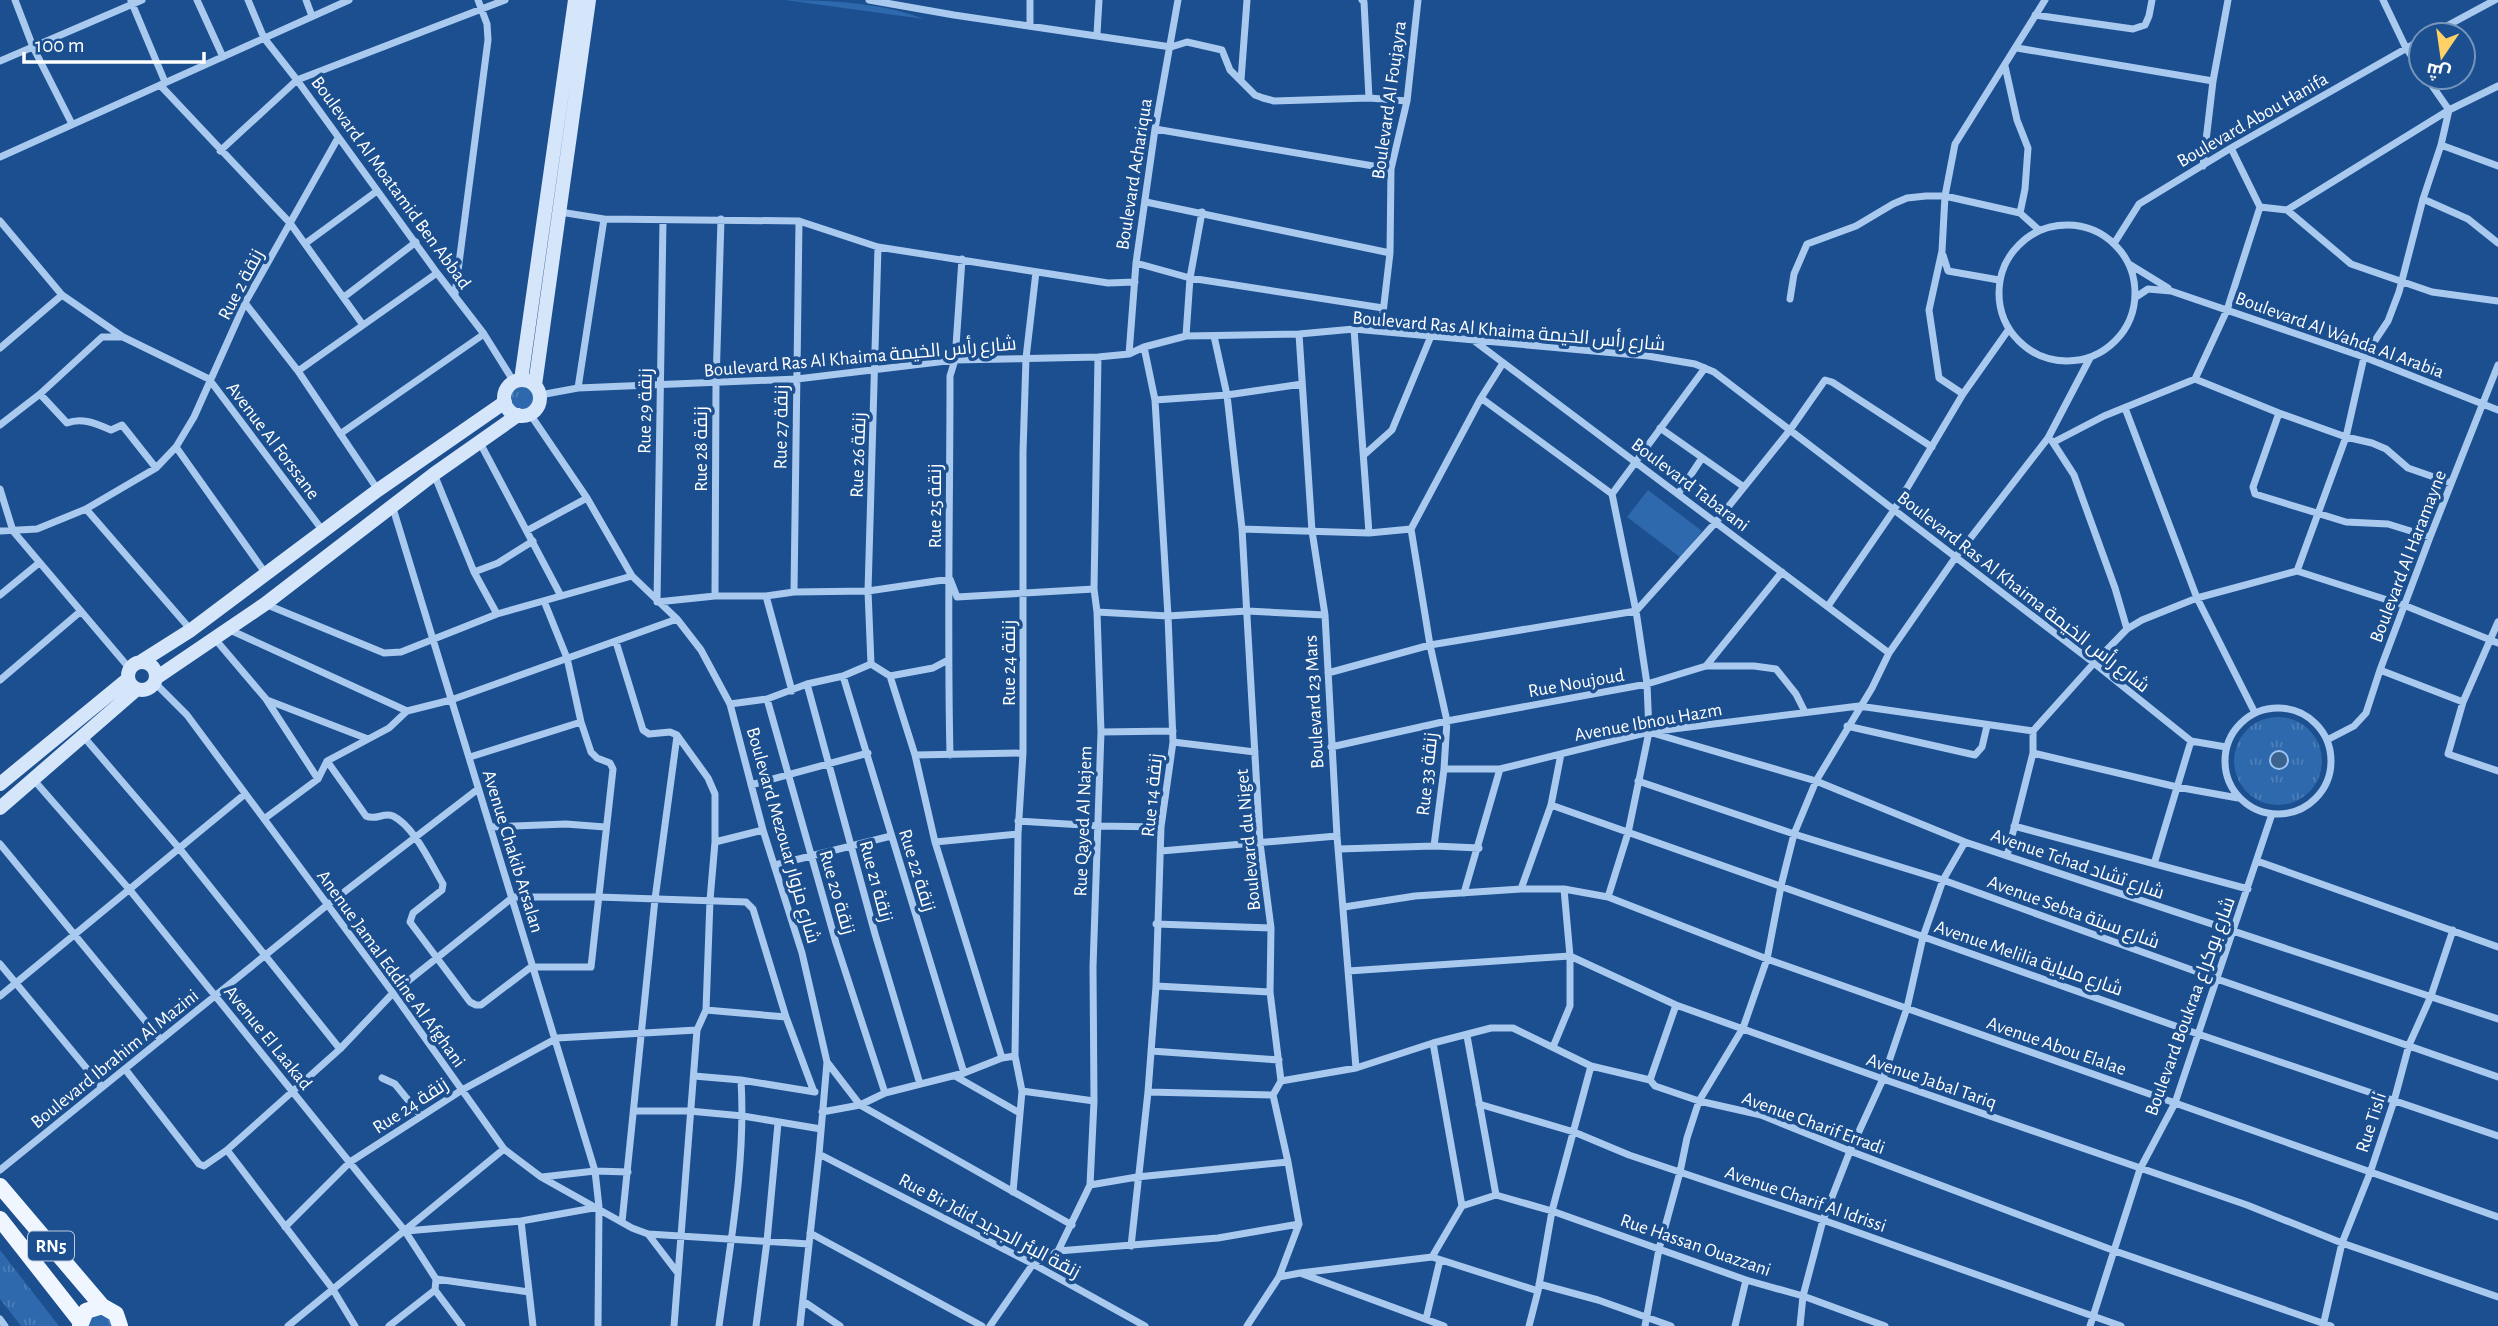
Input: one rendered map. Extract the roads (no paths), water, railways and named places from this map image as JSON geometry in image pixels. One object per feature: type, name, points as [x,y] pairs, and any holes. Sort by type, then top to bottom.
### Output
[{"type":"main road","points":[[134,675],[147,689],[214,638],[265,604],[479,440],[539,405],[527,385],[575,0]]},
{"type":"main road","points":[[527,385],[560,212],[589,0]]},
{"type":"main road","points":[[524,415],[509,411],[505,392],[527,385]]},
{"type":"main road","points":[[1,780],[191,630],[323,531],[505,402]]},
{"type":"main road","points":[[0,808],[83,735],[134,675],[155,668],[156,680]]},
{"type":"main road","name":"RN5","points":[[0,1186],[102,1306],[113,1310],[121,1325]]},
{"type":"main road","name":"RN5","points":[[0,1219],[80,1324]]},
{"type":"main road","name":"RN5","points":[[80,1324],[82,1316],[91,1308],[102,1306]]},
{"type":"street","points":[[15,0],[33,47],[72,124]]},
{"type":"street","points":[[0,61],[131,2],[142,0]]},
{"type":"street","points":[[197,0],[223,57]]},
{"type":"street","name":"Boulevard Al Moatamid Ben Abbad","points":[[248,0],[264,38],[437,273],[527,385]]},
{"type":"street","points":[[306,0],[312,16]]},
{"type":"street","points":[[0,157],[349,0]]},
{"type":"street","points":[[454,294],[489,33],[478,0]]},
{"type":"street","points":[[220,151],[297,80],[505,0]]},
{"type":"street","points":[[869,0],[1171,47],[1187,42],[1222,50],[1230,69],[1255,95],[1274,101],[1369,98],[1407,101]]},
{"type":"street","points":[[1030,0],[1030,26]]},
{"type":"street","points":[[1097,34],[1099,0]]},
{"type":"street","name":"Boulevard Achariqua","points":[[1129,354],[1136,263],[1155,129],[1178,0]]},
{"type":"street","points":[[1241,80],[1247,0]]},
{"type":"street","points":[[1362,0],[1369,98]]},
{"type":"street","name":"Boulevard Al Foujayra","points":[[1381,330],[1390,253],[1391,169],[1407,101],[1418,0]]},
{"type":"street","points":[[1963,394],[1939,378],[1929,310],[1942,251],[1945,196],[1955,144],[2045,0]]},
{"type":"street","points":[[2035,15],[2133,29],[2145,25],[2152,0]]},
{"type":"street","points":[[2203,166],[2213,82],[2228,0]]},
{"type":"street","points":[[2383,0],[2406,48]]},
{"type":"street","points":[[2456,21],[2495,0]]},
{"type":"street","points":[[131,2],[163,84],[220,151],[290,222],[363,325]]},
{"type":"street","points":[[2017,48],[2213,82]]},
{"type":"street","name":"Boulevard Abou Hanifa","points":[[2115,242],[2138,204],[2406,48]]},
{"type":"street","points":[[2006,66],[2017,120],[2028,148],[2020,213]]},
{"type":"street","points":[[2287,209],[2449,110],[2498,86]]},
{"type":"street","points":[[2297,571],[2347,437],[2364,357],[2388,321],[2441,145],[2449,110],[2436,91]]},
{"type":"street","points":[[1155,129],[1391,169]]},
{"type":"street","name":"Rue 2 زنقة","points":[[0,531],[37,529],[86,509],[156,468],[176,447],[194,417],[245,303],[338,138]]},
{"type":"street","points":[[2441,145],[2498,166]]},
{"type":"street","points":[[2051,440],[2195,379],[2227,310],[2260,206],[2231,148]]},
{"type":"street","points":[[306,243],[377,191]]},
{"type":"street","points":[[1790,299],[1794,274],[1801,256],[1811,242],[1856,226],[1907,198],[1945,196],[2020,213],[2039,230]]},
{"type":"street","points":[[2423,199],[2468,219],[2498,243]]},
{"type":"street","points":[[1146,202],[1390,253]]},
{"type":"street","points":[[2260,206],[2287,209],[2347,262],[2432,292],[2498,301]]},
{"type":"street","points":[[560,212],[604,219],[799,221],[878,247],[1108,283],[1135,282]]},
{"type":"street","points":[[1186,336],[1190,278],[1202,212]]},
{"type":"street","points":[[578,388],[604,219]]},
{"type":"street","name":"Rue 29 زنقة","points":[[657,603],[663,219]]},
{"type":"street","name":"Rue 28 زنقة","points":[[715,596],[716,383],[721,219]]},
{"type":"street","name":"Rue 27 زنقة","points":[[794,592],[799,221]]},
{"type":"street","points":[[2060,224],[2082,226],[2115,242],[2129,264],[2135,281],[2133,313],[2122,334],[2104,351],[2090,358],[2065,361],[2040,356],[2029,350],[2009,329],[1998,297],[2004,265],[2013,250],[2039,230],[2060,224]]},
{"type":"street","name":"Avenue Al Forssane","points":[[2,227],[62,295],[123,337],[209,379],[323,531]]},
{"type":"street","points":[[344,297],[416,243]]},
{"type":"street","name":"Rue 26 زنقة","points":[[871,664],[868,591],[878,247]]},
{"type":"street","points":[[1942,251],[1948,271],[1999,281]]},
{"type":"street","name":"Rue 25 زنقة","points":[[950,755],[947,660],[950,579],[950,376],[955,360],[962,259]]},
{"type":"street","points":[[1136,263],[1190,278],[1383,308]]},
{"type":"street","name":"Boulevard Al Wahda Al Arabia","points":[[2129,264],[2171,291]]},
{"type":"street","name":"Rue 24 زنقة","points":[[1022,1091],[1014,1056],[1018,821],[1023,753],[1022,594],[1026,358],[1037,272]]},
{"type":"street","points":[[298,370],[437,273]]},
{"type":"street","name":"Boulevard Al Wahda Al Arabia","points":[[2136,297],[2148,289],[2171,291],[2364,357],[2498,410]]},
{"type":"street","points":[[0,348],[62,295]]},
{"type":"street","points":[[245,303],[298,370],[378,490]]},
{"type":"street","points":[[1354,329],[1369,533]]},
{"type":"street","name":"Boulevard Ras Al Khaima شارع رأس الخيمة","points":[[527,385],[578,388],[797,379],[955,360],[1129,354],[1144,347],[1186,336],[1299,334],[1354,329],[1648,356],[1705,368],[1714,372],[2094,663],[2191,741],[2226,747]]},
{"type":"street","points":[[1828,606],[1894,510],[1963,394],[2009,329]]},
{"type":"street","points":[[340,434],[484,334]]},
{"type":"street","name":"Boulevard 23 Mars","points":[[1299,334],[1312,531],[1325,615],[1337,836],[1356,1068]]},
{"type":"street","name":"Boulevard du Niget","points":[[1214,336],[1227,396],[1242,529],[1261,843],[1271,928],[1270,992],[1281,1082]]},
{"type":"street","points":[[1364,455],[1392,430],[1431,336]]},
{"type":"street","points":[[0,425],[40,394],[102,337],[123,337]]},
{"type":"street","name":"Boulevard Tabarani","points":[[1472,340],[1889,653]]},
{"type":"street","name":"Rue 14 زنقة","points":[[1131,1246],[1148,1092],[1156,986],[1161,827],[1173,742],[1155,400],[1144,347]]},
{"type":"street","name":"Rue Qayed Al Najem","points":[[1058,1251],[1090,1185],[1094,1101],[1093,967],[1101,732],[1094,589],[1098,357]]},
{"type":"street","points":[[1646,1322],[1658,1249],[1687,1138],[1699,1101],[1743,1028],[1767,959],[1794,834],[1816,781],[1872,688],[1889,653],[1955,558],[2051,440],[2090,358]]},
{"type":"street","points":[[1242,529],[1369,533],[1411,529],[1481,398],[1503,363]]},
{"type":"street","name":"Boulevard Al Haramayne","points":[[2327,740],[2361,720],[2367,713],[2380,670],[2430,537],[2498,365]]},
{"type":"street","points":[[1612,494],[1705,368]]},
{"type":"street","points":[[2195,379],[2279,413],[2386,449],[2408,468],[2451,483]]},
{"type":"street","points":[[1328,673],[1430,645],[1636,611],[1716,522],[1790,430],[1825,380],[1932,447]]},
{"type":"street","points":[[1155,400],[1227,396],[1302,384]]},
{"type":"street","points":[[40,394],[67,423],[76,419],[111,430],[122,425],[156,468]]},
{"type":"street","points":[[1481,398],[1612,494],[1636,611],[1647,684],[1649,732],[1628,833],[1608,897]]},
{"type":"street","points":[[2125,408],[2197,598],[2255,713]]},
{"type":"street","points":[[2279,413],[2253,490],[2257,495],[2353,523],[2388,524],[2430,537]]},
{"type":"street","name":"Boulevard Mezouar شارع مزوار","points":[[524,415],[587,498],[632,576],[657,603],[677,619],[701,650],[730,704],[763,830],[802,953],[827,1062],[800,1326]]},
{"type":"street","points":[[1660,428],[1744,487]]},
{"type":"street","points":[[479,440],[561,596]]},
{"type":"street","points":[[2051,440],[2074,475],[2127,629]]},
{"type":"street","points":[[176,447],[266,574]]},
{"type":"street","points":[[1678,494],[1702,458]]},
{"type":"street","points":[[434,474],[474,572],[497,614]]},
{"type":"street","points":[[0,489],[13,531],[134,675]]},
{"type":"street","points":[[528,530],[587,498]]},
{"type":"street","name":"Avenue Chakib Arsalan","points":[[392,505],[595,1171],[599,1208],[597,1326]]},
{"type":"street","points":[[86,509],[191,630]]},
{"type":"street","name":"Rue 33 زنقة","points":[[1411,529],[1430,645],[1447,721],[1434,846]]},
{"type":"street","points":[[474,572],[498,563],[533,541]]},
{"type":"street","points":[[0,595],[39,563]]},
{"type":"street","points":[[2007,856],[2032,753],[2034,732],[2127,629],[2197,598],[2297,571],[2406,606],[2495,641]]},
{"type":"street","points":[[1706,666],[1782,572]]},
{"type":"street","points":[[265,604],[384,653],[401,652],[497,614],[632,576]]},
{"type":"street","points":[[657,603],[715,596],[868,591],[950,579],[957,597],[1094,589]]},
{"type":"street","points":[[766,596],[792,691]]},
{"type":"street","points":[[327,761],[366,816],[374,819],[388,815],[393,817],[416,837],[443,884],[442,890],[413,912],[410,922],[475,1006],[481,1005],[531,967],[591,967],[613,768],[610,763],[597,758],[591,752],[566,658],[544,601]]},
{"type":"street","points":[[0,680],[81,611]]},
{"type":"street","points":[[1097,611],[1168,615],[1247,611],[1325,615]]},
{"type":"street","points":[[264,819],[318,779],[327,761],[389,728],[407,711],[451,700],[677,619]]},
{"type":"street","points":[[2498,622],[2495,641],[2463,702],[2448,754],[2498,771]]},
{"type":"street","points":[[227,629],[407,711]]},
{"type":"street","points":[[214,638],[265,699],[318,779]]},
{"type":"street","points":[[616,642],[643,730],[649,734],[670,732],[677,735],[708,778],[715,794],[706,1010],[697,1030],[674,1326]]},
{"type":"street","points":[[890,676],[933,668],[947,660]]},
{"type":"street","points":[[730,704],[767,699],[807,684],[844,676],[871,664],[890,676],[915,755],[935,842],[1002,1058]]},
{"type":"street","name":"Rue Noujoud","points":[[1331,747],[1447,721],[1647,684],[1706,666],[1776,669],[1796,694],[1805,712]]},
{"type":"street","points":[[2380,670],[2463,702]]},
{"type":"street","name":"Rue 22 زنقة","points":[[844,676],[964,1073]]},
{"type":"street","name":"Anenue Jamal Eddine Al Afghani","points":[[156,680],[187,715],[393,993],[504,1149],[541,1177],[648,1234]]},
{"type":"street","name":"Rue 21 زنقة","points":[[807,684],[875,934],[920,1084]]},
{"type":"street","points":[[265,699],[368,739]]},
{"type":"street","name":"Rue 20 زنقة","points":[[767,699],[836,943],[885,1093]]},
{"type":"street","name":"Avenue Ibnou Hazm","points":[[1444,769],[1500,769],[1649,732],[1859,706],[2034,732]]},
{"type":"street","points":[[2278,708],[2302,714],[2312,720],[2327,740],[2331,755],[2330,771],[2320,793],[2303,808],[2288,814],[2272,814],[2248,806],[2239,798],[2226,774],[2226,747],[2237,727],[2255,713],[2278,708]]},
{"type":"street","points":[[470,758],[581,722]]},
{"type":"street","points":[[1847,726],[1975,755],[1982,747],[1987,726]]},
{"type":"street","points":[[1101,732],[1173,731]]},
{"type":"street","name":"Avenue Tchad شارع تشاد","points":[[1649,732],[1816,781],[1965,842],[2498,1019]]},
{"type":"street","points":[[83,735],[179,848],[340,1049]]},
{"type":"street","points":[[622,1222],[655,899],[677,735]]},
{"type":"street","points":[[2154,864],[2191,741]]},
{"type":"street","points":[[1173,742],[1255,752]]},
{"type":"street","points":[[751,785],[868,753]]},
{"type":"street","points":[[915,755],[1023,753]]},
{"type":"street","points":[[2032,753],[2177,787],[2239,798]]},
{"type":"street","points":[[1521,889],[1551,805],[1561,754]]},
{"type":"street","points":[[1464,893],[1500,769]]},
{"type":"street","name":"Avenue El Laakad","points":[[33,779],[130,889],[293,1091],[405,1231],[436,1279]]},
{"type":"street","name":"Avenue Sebta شارع سبتة","points":[[1638,781],[1794,834],[1943,880],[2498,1077]]},
{"type":"street","name":"Boulevard Ibrahim Al Mazini","points":[[0,1170],[326,906],[478,789]]},
{"type":"street","points":[[0,996],[245,794]]},
{"type":"street","name":"Avenue Melilia شارع ملياية","points":[[1551,805],[2198,1034],[2498,1136]]},
{"type":"street","name":"Boulevard Boukraa شارع بوكراع","points":[[2090,1326],[2140,1169],[2175,1103],[2272,814]]},
{"type":"street","points":[[1018,821],[1161,827]]},
{"type":"street","points":[[490,827],[566,824],[605,827]]},
{"type":"street","points":[[2014,826],[2248,889]]},
{"type":"street","points":[[715,842],[763,830]]},
{"type":"street","points":[[935,842],[1018,834]]},
{"type":"street","points":[[775,865],[891,836]]},
{"type":"street","points":[[1161,851],[1337,836]]},
{"type":"street","points":[[1800,1326],[1803,1296],[1823,1220],[1850,1151],[1883,1079],[1907,1009],[1923,937],[1943,880],[1965,842]]},
{"type":"street","points":[[0,844],[76,933],[161,1040]]},
{"type":"street","points":[[1339,849],[1434,846],[1479,848]]},
{"type":"street","points":[[2257,861],[2498,947]]},
{"type":"street","name":"Avenue Abou Elalae","points":[[1343,907],[1415,897],[1521,889],[1564,889],[1608,897],[1767,959],[2498,1217]]},
{"type":"street","points":[[1553,1047],[1570,1006],[1570,956],[1564,889]]},
{"type":"street","points":[[125,1069],[199,1164],[209,1165],[340,1049],[393,993],[513,897],[710,900],[746,902],[753,909],[786,1017],[814,1092]]},
{"type":"street","points":[[1156,924],[1271,928]]},
{"type":"street","name":"Rue Tisli","points":[[2326,1325],[2342,1244],[2370,1173],[2409,1045],[2431,996],[2453,930]]},
{"type":"street","name":"Avenue Jabal Tariq","points":[[1348,971],[1570,956],[1676,1005],[2247,1205],[2342,1244],[2498,1297]]},
{"type":"street","points":[[0,964],[102,1087]]},
{"type":"street","points":[[1156,986],[1270,992]]},
{"type":"street","points":[[1650,1080],[1676,1005]]},
{"type":"street","points":[[706,1010],[786,1017]]},
{"type":"street","name":"Avenue Charif Erradi","points":[[1281,1082],[1356,1068],[1491,1028],[1513,1028],[1591,1066],[1650,1080],[1656,1086],[1699,1101],[1761,1115],[2115,1251],[2326,1325]]},
{"type":"street","name":"Rue 24 زنقة","points":[[285,1227],[350,1162],[462,1090],[556,1038],[697,1030]]},
{"type":"street","points":[[1462,1206],[1496,1195],[1467,1036]]},
{"type":"street","points":[[1426,1319],[1436,1258],[1462,1206],[1433,1043]]},
{"type":"street","points":[[1151,1051],[1279,1060]]},
{"type":"street","points":[[822,1112],[860,1105],[885,1093],[955,1076],[1014,1056]]},
{"type":"street","points":[[827,1062],[860,1105],[1072,1225]]},
{"type":"street","points":[[1529,1326],[1539,1287],[1552,1211],[1591,1066]]},
{"type":"street","points":[[694,1076],[741,1080],[823,1094]]},
{"type":"street","points":[[955,1076],[1018,1112]]},
{"type":"street","points":[[382,1078],[395,1084],[421,1116]]},
{"type":"street","points":[[719,1326],[743,1116],[741,1080]]},
{"type":"street","points":[[1247,1326],[1279,1277],[1299,1224],[1273,1095],[1281,1082]]},
{"type":"street","points":[[1013,1192],[1018,1112],[1022,1091],[1094,1101]]},
{"type":"street","points":[[1148,1092],[1273,1095]]},
{"type":"street","name":"Avenue Charif Al Idrissi","points":[[1479,1104],[1574,1132],[1629,1155],[1823,1220],[2121,1326]]},
{"type":"street","points":[[635,1111],[689,1111],[743,1116],[821,1129]]},
{"type":"street","points":[[756,1326],[778,1123]]},
{"type":"street","points":[[289,1326],[504,1149]]},
{"type":"street","points":[[227,1150],[332,1288],[355,1326]]},
{"type":"street","name":"Rue Bir Jdid زنقة البئر الجديد","points":[[819,1154],[1145,1326]]},
{"type":"street","points":[[1090,1185],[1137,1177],[1288,1163]]},
{"type":"street","points":[[541,1177],[595,1171],[628,1172]]},
{"type":"street","name":"Rue Hassan Ouazzani","points":[[1496,1195],[1552,1211],[1885,1326]]},
{"type":"street","points":[[405,1231],[521,1221],[599,1208]]},
{"type":"street","points":[[521,1221],[533,1326]]},
{"type":"street","points":[[990,1326],[1033,1265],[1058,1251],[1218,1238],[1299,1224]]},
{"type":"street","points":[[810,1233],[982,1326]]},
{"type":"street","points":[[648,1234],[809,1244]]},
{"type":"street","points":[[648,1234],[678,1272]]},
{"type":"street","points":[[1279,1277],[1436,1258],[1539,1287],[1569,1291],[1646,1322],[1671,1326]]},
{"type":"street","points":[[1300,1273],[1444,1326]]},
{"type":"street","points":[[462,1326],[435,1290],[436,1279],[529,1293]]},
{"type":"street","points":[[1735,1326],[1746,1280]]},
{"type":"street","points":[[389,1326],[435,1290]]},
{"type":"street","points":[[803,1301],[840,1326]]},
{"type":"street","points":[[0,1320],[5,1326]]}]
